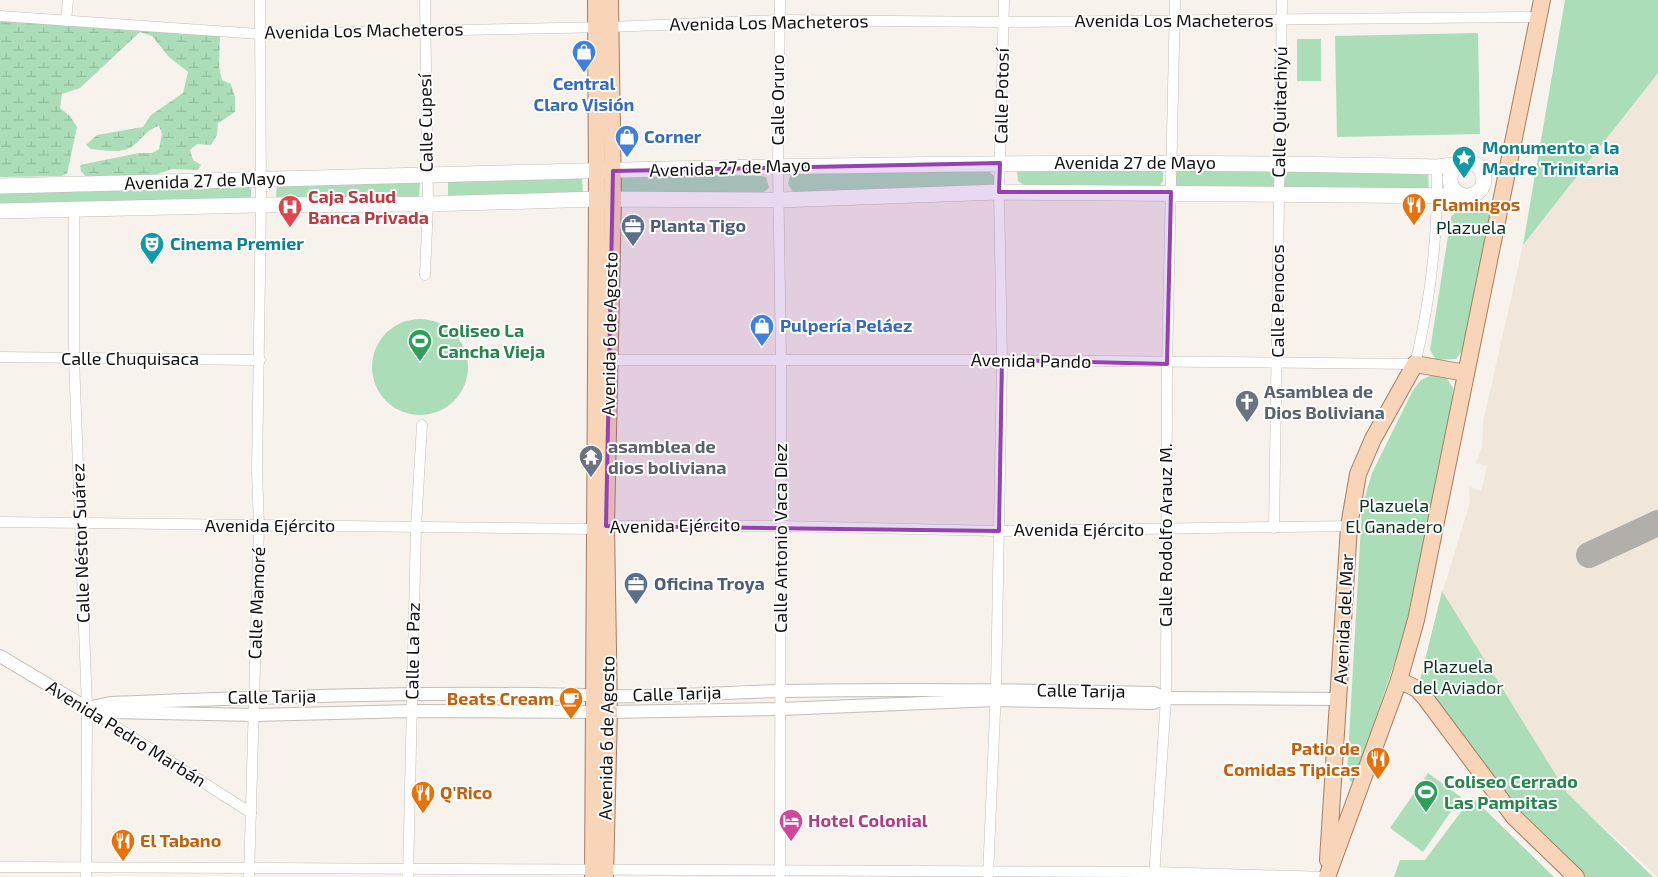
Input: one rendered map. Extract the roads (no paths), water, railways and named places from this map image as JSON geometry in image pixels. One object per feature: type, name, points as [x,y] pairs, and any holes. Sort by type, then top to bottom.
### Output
[{"type":"main road","name":"Avenida 6 de Agosto","points":[[596,0],[603,27],[613,171],[605,199],[600,527],[601,703],[599,873]]},
{"type":"main road","name":"Avenida 6 de Agosto","points":[[605,199],[596,172],[603,27],[610,0]]},
{"type":"main road","points":[[1327,877],[1399,680],[1416,620],[1542,0]]},
{"type":"main road","points":[[1471,162],[1484,173],[1485,178],[1478,193],[1468,197],[1462,196],[1453,189],[1450,178],[1455,167],[1471,162]]},
{"type":"main road","name":"Avenida 27 de Mayo","points":[[0,186],[778,166],[1000,163],[1280,163],[1437,167],[1460,164]]},
{"type":"main road","points":[[1485,178],[1504,182]]},
{"type":"main road","name":"Avenida 27 de Mayo","points":[[0,211],[605,199],[779,200],[999,192],[1462,196]]},
{"type":"main road","name":"Avenida Pando","points":[[1415,364],[1466,373]]},
{"type":"main road","name":"Avenida del Mar","points":[[1327,877],[1349,526],[1358,474],[1373,439],[1415,364]]},
{"type":"main road","points":[[1399,680],[1417,689],[1426,699],[1514,817],[1576,877]]},
{"type":"main road","points":[[1332,790],[1339,805],[1350,804],[1356,798]]},
{"type":"street","points":[[66,21],[68,0]]},
{"type":"street","name":"Calle Mamoré","points":[[249,873],[259,526],[257,472],[262,205],[260,0]]},
{"type":"street","name":"Calle Cupesí","points":[[425,0],[424,30],[428,174],[425,275]]},
{"type":"street","name":"Calle Oruro","points":[[779,200],[778,20],[780,0]]},
{"type":"street","name":"Calle Potosí","points":[[988,874],[996,694],[999,531],[1002,360],[999,192],[1004,0]]},
{"type":"street","name":"Calle Rodolfo Arauz M.","points":[[1154,875],[1166,698],[1165,530],[1174,0]]},
{"type":"street","name":"Calle Quitachiyú","points":[[1279,194],[1282,0]]},
{"type":"street","name":"Avenida Los Macheteros","points":[[0,16],[260,34],[603,27],[778,20],[1003,22],[1539,17]]},
{"type":"street","name":"Avenida del Mar","points":[[1415,364],[1426,316],[1437,220],[1437,167]]},
{"type":"street","name":"Calle Penocos","points":[[1274,528],[1278,364],[1279,194]]},
{"type":"street","name":"Calle Antonio Vaca Diez","points":[[779,200],[781,360],[780,874]]},
{"type":"street","name":"Calle Néstor Suárez","points":[[71,209],[74,359],[81,524],[92,708],[86,873]]},
{"type":"street","name":"Calle Chuquisaca","points":[[0,357],[260,360]]},
{"type":"street","name":"Avenida Pando","points":[[603,360],[1002,360],[1167,364],[1415,364]]},
{"type":"street","name":"Calle La Paz","points":[[408,874],[416,527],[422,426]]},
{"type":"street","name":"Avenida Ejército","points":[[0,522],[416,527],[781,526],[999,531],[1349,526]]},
{"type":"street","name":"Avenida Pedro Marbán","points":[[0,656],[92,708],[251,813]]},
{"type":"street","name":"Calle Tarija","points":[[92,708],[110,712],[255,714],[412,711],[601,703],[780,691],[996,694],[1154,693],[1166,698],[1339,699]]},
{"type":"street","name":"Calle Tarija","points":[[92,708],[110,703],[255,697],[412,695],[781,709],[996,694]]},
{"type":"street","points":[[0,868],[86,873],[988,874],[1327,877]]},
{"type":"place","name":"Central Claro Visión","points":[[584,73]]},
{"type":"place","name":"Corner","points":[[627,158]]},
{"type":"place","name":"Monumento a la Madre Trinitaria","points":[[1464,179]]},
{"type":"place","name":"Flamingos","points":[[1414,226]]},
{"type":"place","name":"Caja Salud Banca Privada","points":[[290,228]]},
{"type":"place","name":"Planta Tigo","points":[[633,247]]},
{"type":"place","name":"Cinema Premier","points":[[152,265]]},
{"type":"place","name":"Pulpería Peláez","points":[[762,347]]},
{"type":"place","name":"Coliseo La Cancha Vieja","points":[[420,362]]},
{"type":"place","name":"Asamblea de Dios Boliviana","points":[[1247,423]]},
{"type":"place","name":"asamblea de dios boliviana","points":[[591,478]]},
{"type":"place","name":"Oficina Troya","points":[[636,605]]},
{"type":"place","name":"Beats Cream","points":[[571,720]]},
{"type":"place","name":"Patio de Comidas Tipicas","points":[[1378,780]]},
{"type":"place","name":"Coliseo Cerrado Las Pampitas","points":[[1426,813]]},
{"type":"place","name":"Q'Rico","points":[[423,814]]},
{"type":"place","name":"Hotel Colonial","points":[[791,842]]},
{"type":"place","name":"El Tabano","points":[[123,862]]},
{"type":"park label","name":"Plazuela","points":[[1471,228]]},
{"type":"park label","name":"Plazuela El Ganadero","points":[[1394,516]]},
{"type":"park label","name":"Plazuela del Aviador","points":[[1458,678]]}]
